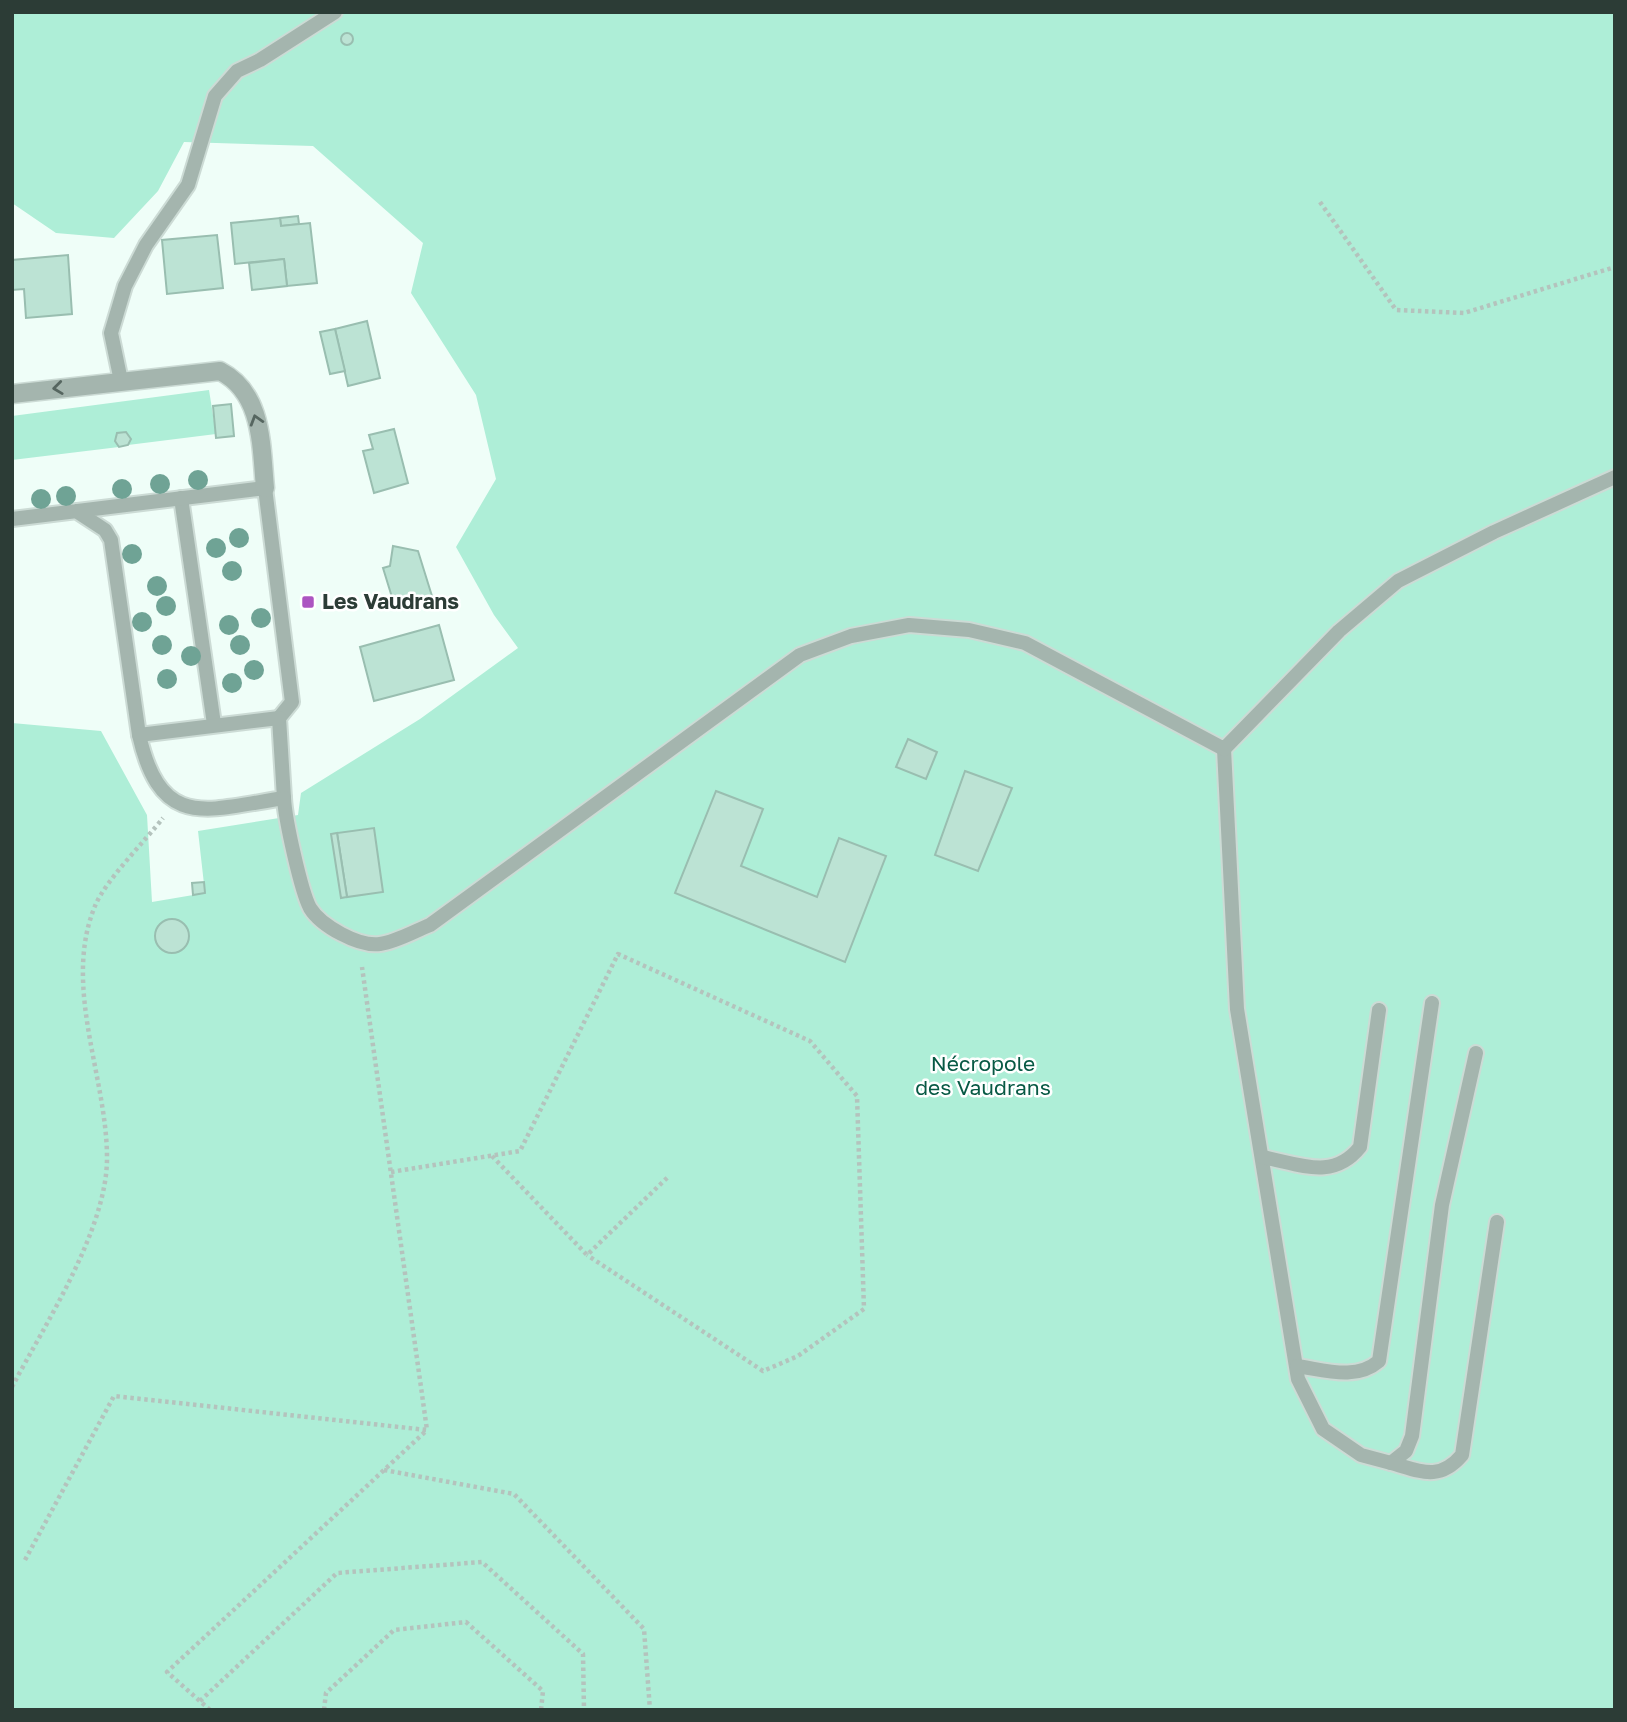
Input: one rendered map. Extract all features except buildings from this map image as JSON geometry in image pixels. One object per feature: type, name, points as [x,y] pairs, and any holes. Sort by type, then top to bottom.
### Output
[{"type":"street","points":[[12,394],[220,371],[237,380],[247,393],[260,428],[265,488]]},
{"type":"lane","points":[[121,381],[111,333],[125,286],[146,245],[188,185],[215,96],[237,71],[260,60],[335,12]]},
{"type":"lane","points":[[1497,1222],[1462,1455],[1451,1467],[1428,1474],[1361,1455],[1324,1429],[1298,1379],[1237,1009],[1224,749],[1339,631],[1398,581],[1615,477]]},
{"type":"lane","points":[[12,519],[265,488],[292,702],[279,718],[285,818],[311,909],[337,931],[359,943],[381,944],[430,925],[800,655],[851,636],[909,625],[969,630],[1025,643],[1224,749]]},
{"type":"lane","points":[[181,498],[214,724]]},
{"type":"lane","points":[[76,511],[105,530],[111,540],[139,735],[145,762],[158,786],[174,804],[205,810],[284,798]]},
{"type":"lane","points":[[139,735],[279,718]]},
{"type":"lane","points":[[1297,1366],[1347,1374],[1367,1371],[1379,1361],[1432,1003]]},
{"type":"lane","points":[[1262,1157],[1326,1170],[1348,1163],[1360,1147],[1379,1010]]},
{"type":"lane","points":[[1391,1462],[1406,1451],[1412,1436],[1442,1205],[1476,1053]]},
{"type":"path","points":[[1320,202],[1396,310],[1464,313],[1615,267]]},
{"type":"path","points":[[12,1387],[88,1241],[103,1184],[107,1159],[85,988],[86,949],[95,906],[174,804]]},
{"type":"path","points":[[359,943],[427,1430]]},
{"type":"path","points":[[391,1172],[520,1151],[618,954],[810,1041],[857,1096],[864,1309],[798,1356],[763,1371],[587,1255],[492,1156]]},
{"type":"path","points":[[587,1255],[669,1176]]},
{"type":"path","points":[[25,1560],[114,1396],[427,1430]]},
{"type":"path","points":[[210,1710],[167,1672],[427,1430]]},
{"type":"path","points":[[384,1470],[514,1494],[644,1629],[650,1710]]},
{"type":"path","points":[[200,1701],[337,1573],[482,1562],[583,1654],[584,1710]]},
{"type":"path","points":[[324,1710],[327,1693],[394,1630],[466,1622],[543,1691],[541,1710]]},
{"type":"green space","name":"Nécropole des Vaudrans","points":[[12,12],[1615,12],[1615,1710],[12,1710],[12,723],[101,731],[147,815],[152,902],[205,893],[198,831],[298,815],[301,793],[420,719],[518,648],[494,615],[456,547],[496,479],[476,395],[411,293],[423,243],[313,146],[184,142],[158,191],[114,238],[56,233],[12,203]]},
{"type":"green space","points":[[209,390],[216,434],[128,445],[131,439],[126,432],[117,433],[115,441],[119,447],[12,460],[12,416]]},
{"type":"place","name":"Les Vaudrans","points":[[308,602]]}]
